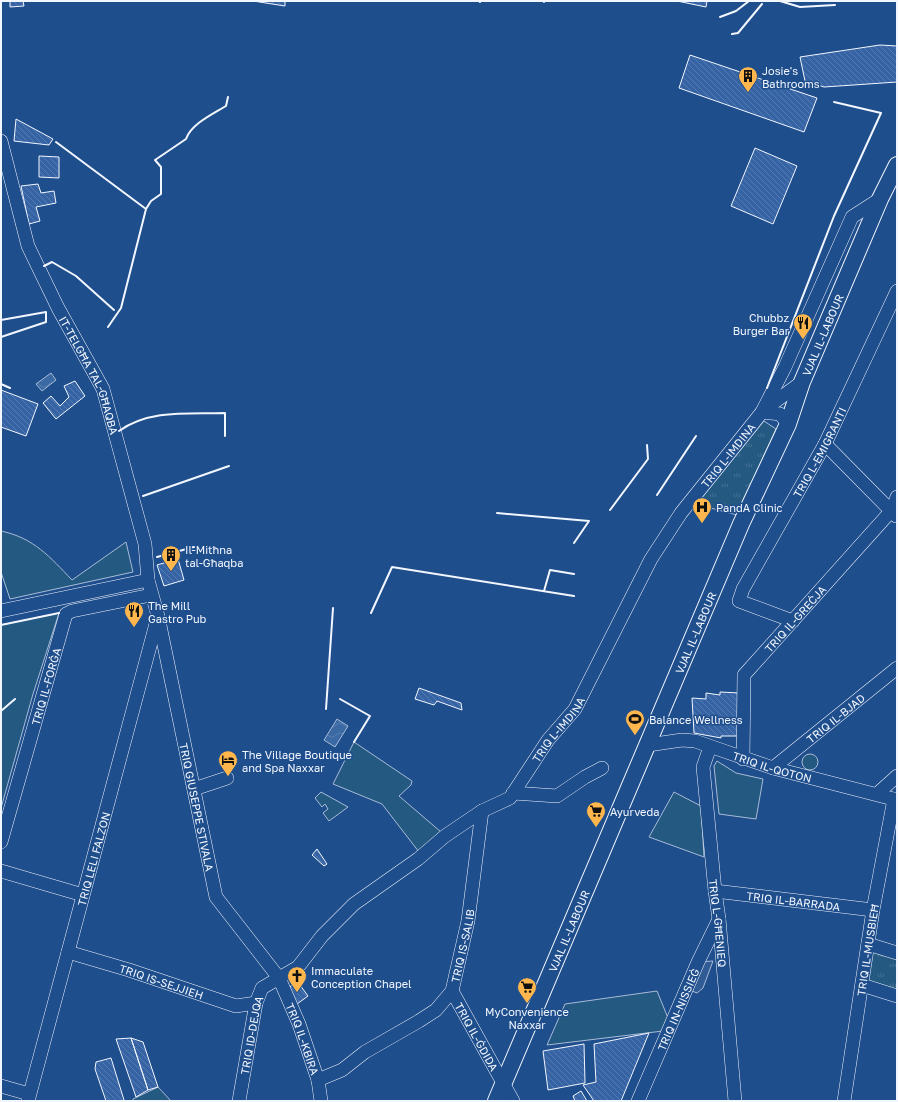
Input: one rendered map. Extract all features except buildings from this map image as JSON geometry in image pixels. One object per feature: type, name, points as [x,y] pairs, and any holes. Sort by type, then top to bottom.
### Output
[{"type":"main road","name":"VJAL IL-LABOUR","points":[[496,1101],[590,875],[648,745],[741,524],[788,424],[802,382],[880,199],[897,165]]},
{"type":"street","name":"IT-TELGĦA TAL-GĦAQBA","points":[[1,141],[28,246],[58,308],[103,389],[145,544],[148,580],[158,616]]},
{"type":"street","name":"TRIQ L-IMDINA","points":[[279,978],[298,967],[322,936],[354,904],[418,859],[445,836],[482,811],[510,798],[548,740],[575,709],[651,559],[682,513],[762,412],[785,367],[852,217],[880,199]]},
{"type":"street","name":"TRIQ L-EMIGRANTI","points":[[793,621],[738,601],[743,589],[825,444],[892,312],[897,291]]},
{"type":"street","name":"TRIQ L-IMDINA","points":[[762,412],[802,382]]},
{"type":"street","name":"TRIQ L-IMDINA","points":[[762,412],[780,414],[788,424]]},
{"type":"street","points":[[825,444],[894,514]]},
{"type":"street","name":"TRIQ IL-GREĊJA","points":[[743,759],[744,675],[894,514],[897,497]]},
{"type":"street","points":[[1,611],[148,580]]},
{"type":"street","name":"TRIQ IL-FORĠA","points":[[1,842],[66,614],[72,611],[151,595]]},
{"type":"street","name":"TRIQ GIUSEPPE STIVALA","points":[[158,616],[216,897],[279,978]]},
{"type":"street","name":"TRIQ LELI FALZON","points":[[29,1098],[158,616]]},
{"type":"street","name":"TRIQ IL-BJAD","points":[[772,768],[897,668]]},
{"type":"street","name":"TRIQ IL-QOTON","points":[[648,745],[682,740],[695,741],[772,768],[896,799]]},
{"type":"street","name":"TRIQ L-GĦENIEQ","points":[[710,747],[703,768],[714,891],[719,919],[735,1101]]},
{"type":"street","points":[[513,793],[557,796],[585,776],[602,768]]},
{"type":"street","points":[[877,794],[897,776]]},
{"type":"street","points":[[194,789],[227,778]]},
{"type":"street","name":"TRIQ IL-MUSBIEĦ","points":[[844,1101],[873,910],[896,799]]},
{"type":"street","name":"TRIQ IS-SALIB","points":[[318,1080],[342,1070],[365,1052],[420,1021],[436,1010],[452,991],[468,921],[482,811]]},
{"type":"street","points":[[1,872],[83,895]]},
{"type":"street","name":"TRIQ IL-BARRADA","points":[[714,891],[873,910]]},
{"type":"street","name":"TRIQ IN-NISSIEĠ","points":[[638,1101],[698,962],[719,919]]},
{"type":"street","points":[[868,944],[897,953]]},
{"type":"street","name":"TRIQ IS-SEJJIEH","points":[[68,952],[129,970],[236,1006],[256,1003]]},
{"type":"street","name":"TRIQ ID-DEJQA","points":[[239,1101],[256,1003],[262,988],[279,978]]},
{"type":"street","name":"TRIQ IL-KBIRA","points":[[279,978],[299,1024],[318,1080],[321,1101]]},
{"type":"street","points":[[862,985],[897,996]]},
{"type":"street","name":"TRIQ IL-ĠDIDA","points":[[452,991],[513,1101]]},
{"type":"street","points":[[1,1086],[29,1098]]},
{"type":"green space","points":[[764,421],[776,429],[737,515],[703,506],[701,499]]},
{"type":"green space","points":[[1,531],[23,538],[41,550],[49,556],[72,580],[126,542],[133,572],[10,599],[1,572]]},
{"type":"green space","points":[[59,613],[33,694],[1,808],[1,625]]},
{"type":"green space","points":[[354,742],[412,781],[411,785],[399,796],[441,832],[419,852],[382,804],[333,784]]},
{"type":"green space","points":[[810,754],[816,756],[818,762],[816,768],[810,770],[804,768],[802,762],[804,756]]},
{"type":"green space","points":[[717,761],[736,773],[763,779],[756,819],[719,814],[714,766]]},
{"type":"green space","points":[[321,792],[348,807],[329,821],[323,813],[328,809],[325,804],[322,807],[315,798]]},
{"type":"green space","points":[[674,792],[701,806],[704,857],[649,837]]},
{"type":"green space","points":[[870,951],[897,959],[897,990],[867,981]]},
{"type":"green space","points":[[657,991],[668,1018],[663,1031],[547,1045],[565,1004]]},
{"type":"green space","points":[[158,1087],[171,1101],[133,1101],[133,1099]]},
{"type":"shaded area","points":[[713,961],[703,988],[697,993],[687,989],[698,962]]},
{"type":"water","points":[[51,373],[56,380],[42,391],[36,384]]},
{"type":"water","points":[[337,719],[348,726],[335,747],[324,740]]},
{"type":"wall","points":[[720,17],[736,11],[749,1]]},
{"type":"wall","points":[[780,1],[800,7],[835,5]]},
{"type":"wall","points":[[732,34],[738,33],[762,4]]},
{"type":"wall","points":[[146,209],[151,201],[161,194],[161,167],[155,160],[186,139],[197,124],[226,106],[228,97]]},
{"type":"wall","points":[[767,388],[834,216],[881,113],[834,102]]},
{"type":"wall","points":[[56,142],[146,209],[121,308],[108,327]]},
{"type":"wall","points":[[44,266],[52,262],[76,276],[114,310]]},
{"type":"wall","points":[[1,320],[46,312],[46,322],[1,337]]},
{"type":"wall","points":[[1,384],[10,388]]},
{"type":"wall","points":[[119,431],[131,424],[157,416],[184,413],[225,413],[225,436]]},
{"type":"wall","points":[[657,495],[696,436]]},
{"type":"wall","points":[[610,510],[648,459],[647,445]]},
{"type":"wall","points":[[143,496],[229,466]]},
{"type":"wall","points":[[497,513],[589,521],[574,543]]},
{"type":"wall","points":[[157,557],[194,547]]},
{"type":"wall","points":[[371,613],[392,567],[574,596]]},
{"type":"wall","points":[[544,591],[550,570],[574,574]]},
{"type":"wall","points":[[326,709],[333,608]]},
{"type":"wall","points":[[1,625],[59,613]]},
{"type":"wall","points":[[1,711],[15,699]]},
{"type":"wall","points":[[340,699],[370,716],[354,742]]},
{"type":"place","name":"Josie's Bathrooms","points":[[748,93]]},
{"type":"place","name":"Chubbz Burger Bar","points":[[803,340]]},
{"type":"place","name":"PandA Clinic","points":[[702,524]]},
{"type":"place","name":"Il-Mitħna tal-Għaqba","points":[[171,572]]},
{"type":"place","name":"The Mill Gastro Pub","points":[[134,628]]},
{"type":"place","name":"Balance Wellness","points":[[635,736]]},
{"type":"place","name":"The Village Boutique and Spa Naxxar","points":[[228,777]]},
{"type":"place","name":"Ayurveda","points":[[596,828]]},
{"type":"place","name":"Immaculate Conception Chapel","points":[[297,993]]},
{"type":"place","name":"MyConvenience Naxxar","points":[[527,1004]]}]
